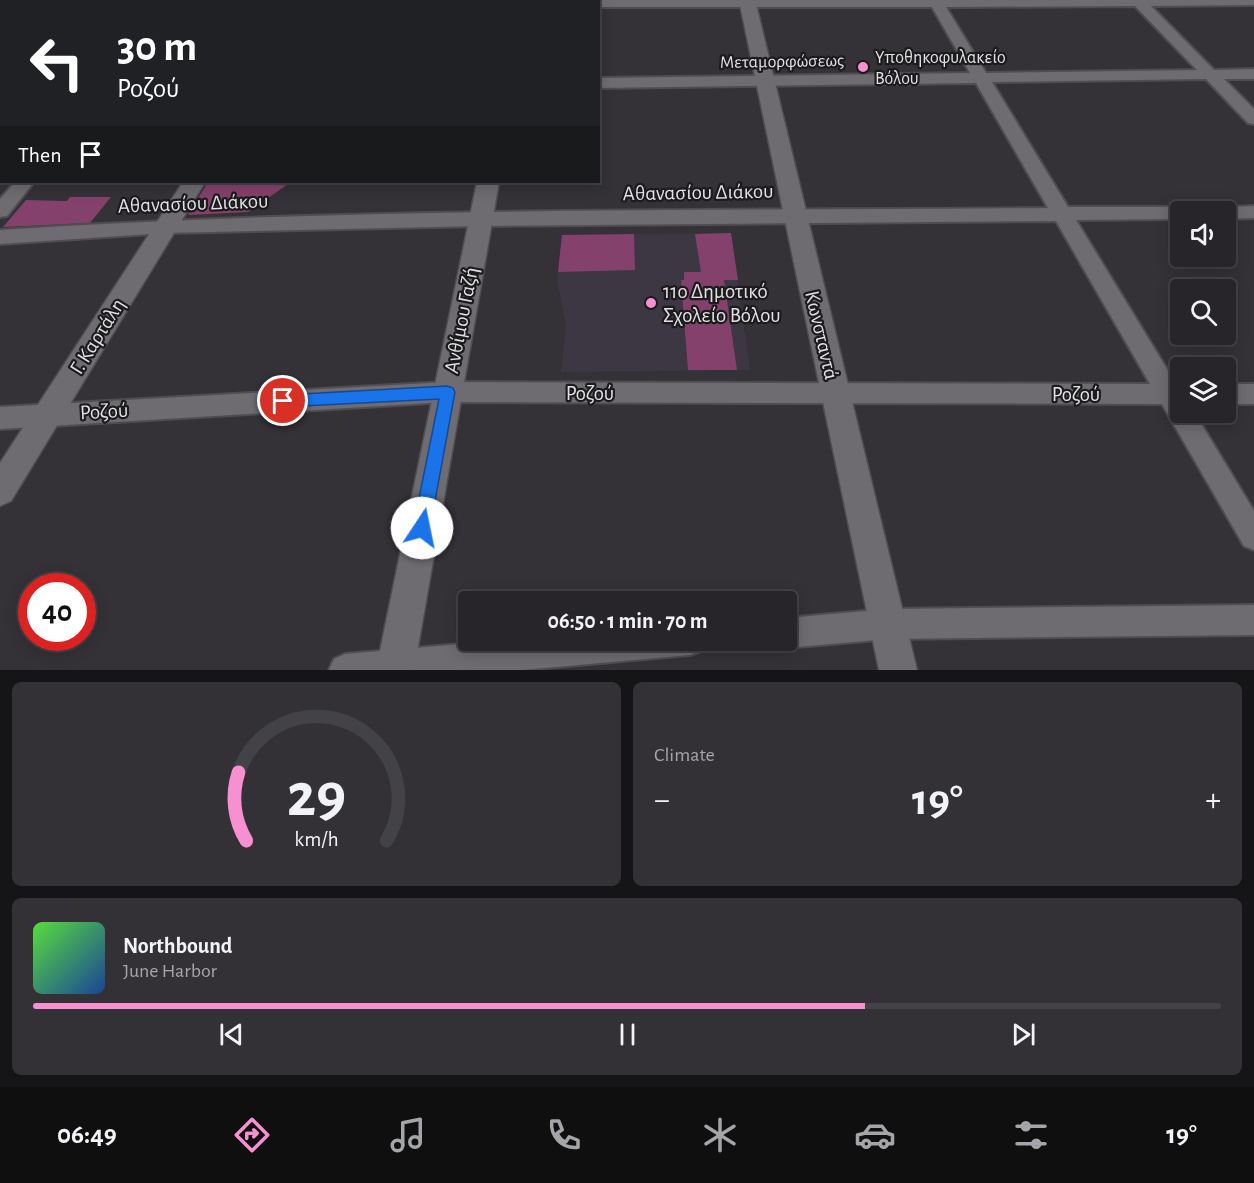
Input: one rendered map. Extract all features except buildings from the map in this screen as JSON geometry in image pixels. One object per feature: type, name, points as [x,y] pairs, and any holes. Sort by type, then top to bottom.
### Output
[{"type":"street","points":[[600,1],[1254,1]]},
{"type":"street","name":"Κωνσταντά","points":[[747,1],[898,670]]},
{"type":"street","points":[[936,1],[1170,387]]},
{"type":"street","points":[[1137,1],[1254,119]]},
{"type":"street","name":"Μεταμορφώσεως","points":[[600,83],[1254,74]]},
{"type":"street","points":[[0,211],[24,183]]},
{"type":"street","name":"Γ. Καρτάλη","points":[[0,491],[193,183]]},
{"type":"street","name":"Ανθίμου Γαζή","points":[[395,667],[488,183]]},
{"type":"street","points":[[1236,213],[1254,212]]},
{"type":"street","name":"Αθανασίου Διάκου","points":[[0,237],[166,226],[480,219],[1170,213]]},
{"type":"street","name":"Ροζού","points":[[0,418],[447,392],[1170,394]]},
{"type":"street","points":[[1236,394],[1254,394]]},
{"type":"street","points":[[1190,423],[1254,537]]},
{"type":"street","points":[[797,632],[888,624],[1254,620]]},
{"type":"street","points":[[345,670],[570,651]]},
{"type":"shaded area","name":"11ο Δημοτικό Σχολείο Βόλου","points":[[731,233],[750,370],[561,372],[566,325],[557,280],[562,235]]},
{"type":"place","name":"Υποθηκοφυλακείο Βόλου","points":[[863,67]]},
{"type":"place","name":"11ο Δημοτικό Σχολείο Βόλου","points":[[651,303]]},
{"type":"route","points":[[283,401],[447,392],[422,528]]}]
